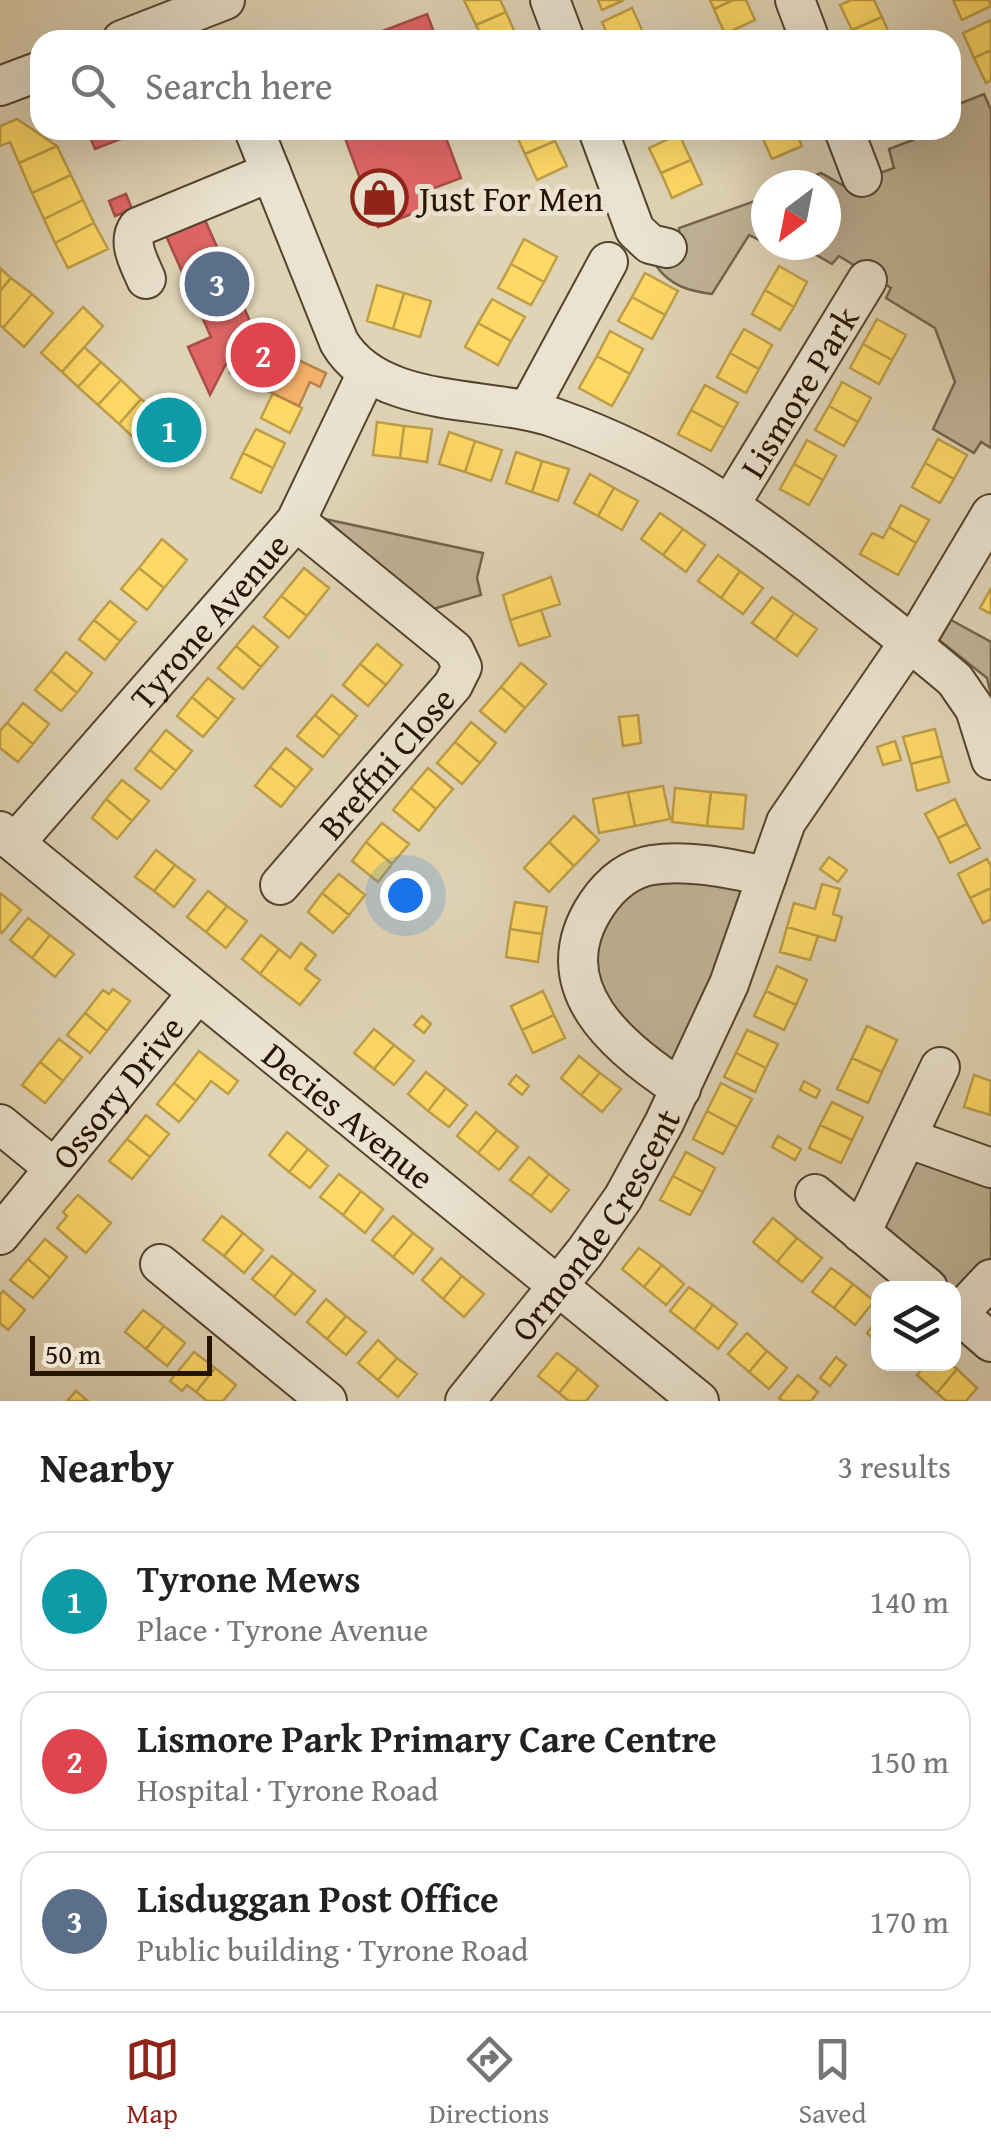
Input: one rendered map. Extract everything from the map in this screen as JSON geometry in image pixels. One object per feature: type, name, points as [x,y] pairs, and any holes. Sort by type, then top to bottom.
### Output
[{"type":"street","points":[[153,30],[188,19],[225,0]]},
{"type":"street","points":[[550,0],[561,30]]},
{"type":"street","points":[[795,0],[806,30]]},
{"type":"street","points":[[0,86],[30,75]]},
{"type":"street","points":[[258,140],[339,342],[353,363],[367,373]]},
{"type":"street","points":[[602,140],[636,230],[650,244],[666,248]]},
{"type":"street","points":[[848,140],[862,176]]},
{"type":"street","points":[[146,279],[133,246],[132,234],[138,226],[270,172]]},
{"type":"street","points":[[528,410],[608,262]]},
{"type":"street","name":"Lismore Park","points":[[730,503],[867,280]]},
{"type":"street","name":"Lismore Park","points":[[367,373],[424,394],[528,410],[624,445],[730,503],[963,689],[991,760]]},
{"type":"street","name":"Tyrone Avenue","points":[[8,837],[296,521],[367,373]]},
{"type":"street","points":[[911,644],[991,514]]},
{"type":"street","name":"Breffni Close","points":[[280,886],[453,685],[462,667],[454,650],[296,521]]},
{"type":"street","name":"Ormonde Crescent","points":[[464,1401],[558,1286],[623,1198],[680,1089],[740,958],[776,845],[794,808],[911,644]]},
{"type":"street","name":"Decies Avenue","points":[[8,837],[699,1401]]},
{"type":"street","name":"Ormonde Crescent","points":[[680,1089],[625,1049],[589,1003],[579,970],[587,921],[613,884],[651,865],[694,865],[767,876]]},
{"type":"street","name":"Ossory Drive","points":[[0,1235],[197,994]]},
{"type":"street","points":[[861,1233],[940,1067]]},
{"type":"street","points":[[0,1124],[54,1168]]},
{"type":"street","points":[[908,1138],[991,1168]]},
{"type":"street","points":[[815,1194],[919,1281]]},
{"type":"street","points":[[160,1264],[327,1401]]},
{"type":"street","points":[[961,1307],[991,1280]]},
{"type":"street","points":[[961,1316],[991,1342]]},
{"type":"shaded area","points":[[984,94],[991,110],[991,448],[981,442],[974,453],[933,429],[955,382],[935,328],[886,298],[891,288],[841,257],[841,184],[894,168],[889,149],[913,140],[961,140],[961,103]]},
{"type":"shaded area","points":[[751,202],[751,236],[712,294],[681,286],[657,267],[662,254],[680,255],[679,228]]},
{"type":"shaded area","points":[[325,519],[483,553],[477,578],[481,595],[433,609]]},
{"type":"shaded area","points":[[951,620],[991,642],[991,695],[987,678],[939,640]]},
{"type":"shaded area","points":[[639,883],[743,885],[713,973],[669,1067],[596,998],[592,930]]},
{"type":"shaded area","points":[[924,1157],[991,1182],[991,1266],[968,1289],[961,1289],[961,1281],[937,1281],[879,1233],[908,1162]]},
{"type":"building: Homes","points":[[464,0],[500,0],[506,12],[476,25]]},
{"type":"building: Homes","points":[[598,0],[624,0],[602,10]]},
{"type":"building: Homes","points":[[710,0],[733,0],[714,9]]},
{"type":"building: Homes","points":[[733,0],[746,0],[755,20],[734,30],[723,30],[714,9]]},
{"type":"building: Homes","points":[[851,0],[874,0],[882,17],[852,30],[840,5]]},
{"type":"building: Homes","points":[[953,0],[989,0],[991,6],[962,20]]},
{"type":"building: Homes","points":[[632,8],[642,30],[606,30],[602,22]]},
{"type":"building: Homes","points":[[506,12],[514,30],[478,30],[476,25]]},
{"type":"building: Homes","points":[[882,17],[888,30],[852,30]]},
{"type":"building: Homes","points":[[991,20],[991,50],[974,58],[963,33]]},
{"type":"building: Homes","points":[[991,50],[991,80],[986,83],[974,58]]},
{"type":"building: Homes","points":[[17,119],[30,128],[30,140],[48,140],[57,146],[19,163],[10,142],[0,146],[0,126]]},
{"type":"building: Homes","points":[[519,140],[555,141],[525,154]]},
{"type":"building: Homes","points":[[666,140],[682,140],[691,160],[661,173],[649,148]]},
{"type":"building: Homes","points":[[764,140],[799,140],[802,146],[772,159]]},
{"type":"building: Homes","points":[[555,141],[567,166],[537,180],[525,154]]},
{"type":"building: Homes","points":[[57,146],[71,175],[32,193],[19,163]]},
{"type":"building: Homes","points":[[691,160],[702,184],[672,198],[661,173]]},
{"type":"building: Homes","points":[[71,175],[83,200],[44,219],[32,193]]},
{"type":"building: Homes","points":[[83,200],[94,223],[55,243],[44,219]]},
{"type":"building: Homes","points":[[94,223],[108,249],[68,268],[55,243]]},
{"type":"building: Homes","points":[[524,239],[557,257],[544,282],[511,264]]},
{"type":"building: Homes","points":[[511,264],[544,282],[531,305],[498,288]]},
{"type":"building: Homes","points":[[779,266],[807,282],[794,307],[765,290]]},
{"type":"building: Homes","points":[[0,268],[11,278],[0,291]]},
{"type":"building: Homes","points":[[645,273],[678,291],[665,315],[632,297]]},
{"type":"building: Homes","points":[[11,278],[32,294],[3,328],[0,291]]},
{"type":"building: Homes","points":[[377,285],[404,293],[393,329],[367,321]]},
{"type":"building: Homes","points":[[765,290],[794,307],[780,330],[752,314]]},
{"type":"building: Homes","points":[[404,293],[431,301],[420,337],[393,329]]},
{"type":"building: Homes","points":[[32,294],[53,313],[24,347],[3,328]]},
{"type":"building: Homes","points":[[632,297],[665,315],[652,339],[618,321]]},
{"type":"building: Homes","points":[[492,299],[525,317],[511,341],[478,323]]},
{"type":"building: Homes","points":[[83,307],[103,326],[62,372],[41,353]]},
{"type":"building: Homes","points":[[877,319],[906,335],[892,360],[863,344]]},
{"type":"building: Homes","points":[[478,323],[511,341],[498,365],[465,347]]},
{"type":"building: Homes","points":[[744,329],[772,345],[759,369],[730,353]]},
{"type":"building: Homes","points":[[610,331],[643,349],[630,374],[597,356]]},
{"type":"building: Homes","points":[[863,344],[892,360],[879,384],[850,368]]},
{"type":"building: Homes","points":[[84,347],[101,362],[78,387],[62,372]]},
{"type":"building: Homes","points":[[730,353],[759,369],[746,393],[717,377]]},
{"type":"building: Homes","points":[[597,356],[630,374],[612,406],[579,388]]},
{"type":"building: Homes","points":[[101,362],[121,380],[98,405],[78,387]]},
{"type":"building: Homes","points":[[121,380],[141,399],[119,424],[98,405]]},
{"type":"building: Homes","points":[[842,382],[871,398],[858,422],[829,406]]},
{"type":"building: Homes","points":[[705,385],[738,403],[724,428],[691,410]]},
{"type":"building: Homes","points":[[273,393],[302,408],[290,433],[261,418]]},
{"type":"building: Homes","points":[[181,397],[201,415],[160,461],[139,443]]},
{"type":"building: Homes","points":[[141,399],[162,417],[139,443],[119,424]]},
{"type":"building: Homes","points":[[829,406],[858,422],[844,446],[815,430]]},
{"type":"building: Homes","points":[[691,410],[724,428],[711,451],[678,434]]},
{"type":"building: Homes","points":[[377,422],[404,426],[400,458],[373,455]]},
{"type":"building: Homes","points":[[404,426],[432,429],[427,462],[400,458]]},
{"type":"building: Homes","points":[[256,429],[285,443],[273,468],[243,453]]},
{"type":"building: Homes","points":[[449,432],[475,441],[465,472],[439,464]]},
{"type":"building: Homes","points":[[938,439],[967,455],[954,479],[925,463]]},
{"type":"building: Homes","points":[[807,440],[836,456],[823,480],[794,464]]},
{"type":"building: Homes","points":[[475,441],[502,450],[491,481],[465,472]]},
{"type":"building: Homes","points":[[516,452],[542,461],[532,492],[506,483]]},
{"type":"building: Homes","points":[[243,453],[273,468],[261,493],[231,478]]},
{"type":"building: Homes","points":[[542,461],[569,469],[558,501],[532,492]]},
{"type":"building: Homes","points":[[925,463],[954,479],[940,503],[912,487]]},
{"type":"building: Homes","points":[[794,464],[823,480],[809,505],[780,489]]},
{"type":"building: Homes","points":[[590,474],[614,488],[598,516],[574,503]]},
{"type":"building: Homes","points":[[614,488],[638,501],[622,530],[598,516]]},
{"type":"building: Homes","points":[[901,505],[929,520],[916,543],[889,527]]},
{"type":"building: Homes","points":[[660,513],[683,529],[663,555],[641,539]]},
{"type":"building: Homes","points":[[889,527],[916,543],[898,575],[860,554],[872,533],[883,538]]},
{"type":"building: Homes","points":[[683,529],[705,545],[686,572],[663,555]]},
{"type":"building: Homes","points":[[162,539],[187,560],[164,588],[139,568]]},
{"type":"building: Homes","points":[[718,555],[740,571],[721,598],[698,581]]},
{"type":"building: Homes","points":[[139,568],[164,588],[147,610],[121,589]]},
{"type":"building: Homes","points":[[304,568],[329,588],[307,616],[281,596]]},
{"type":"building: Homes","points":[[740,571],[763,588],[743,614],[721,598]]},
{"type":"building: Homes","points":[[551,577],[560,604],[510,620],[503,595]]},
{"type":"building: Homes","points":[[991,588],[991,614],[980,608]]},
{"type":"building: Homes","points":[[281,596],[307,616],[289,638],[264,617]]},
{"type":"building: Homes","points":[[772,597],[794,613],[775,640],[752,623]]},
{"type":"building: Homes","points":[[110,601],[136,622],[120,641],[94,620]]},
{"type":"building: Homes","points":[[541,610],[550,636],[519,646],[510,620]]},
{"type":"building: Homes","points":[[794,613],[817,629],[797,656],[775,640]]},
{"type":"building: Homes","points":[[94,620],[120,641],[105,660],[79,639]]},
{"type":"building: Homes","points":[[253,626],[278,647],[261,667],[236,646]]},
{"type":"building: Homes","points":[[377,644],[402,665],[386,685],[360,664]]},
{"type":"building: Homes","points":[[236,646],[261,667],[243,689],[218,668]]},
{"type":"building: Homes","points":[[66,652],[92,673],[77,693],[51,671]]},
{"type":"building: Homes","points":[[521,663],[546,684],[525,708],[501,687]]},
{"type":"building: Homes","points":[[360,664],[386,685],[368,706],[343,685]]},
{"type":"building: Homes","points":[[51,671],[77,693],[61,711],[35,690]]},
{"type":"building: Homes","points":[[208,678],[234,699],[218,719],[192,697]]},
{"type":"building: Homes","points":[[501,687],[525,708],[505,732],[480,711]]},
{"type":"building: Homes","points":[[332,695],[357,716],[340,736],[315,715]]},
{"type":"building: Homes","points":[[192,697],[218,719],[203,737],[177,716]]},
{"type":"building: Homes","points":[[23,703],[49,724],[33,744],[7,723]]},
{"type":"building: Homes","points":[[315,715],[340,736],[323,757],[297,736]]},
{"type":"building: Homes","points":[[638,715],[641,743],[623,746],[619,717]]},
{"type":"building: Homes","points":[[471,722],[496,743],[480,763],[455,742]]},
{"type":"building: Homes","points":[[7,723],[33,744],[18,762],[0,748],[0,731]]},
{"type":"building: Homes","points":[[935,729],[942,756],[911,764],[903,737]]},
{"type":"building: Homes","points":[[166,730],[192,751],[176,771],[150,750]]},
{"type":"building: Homes","points":[[895,741],[901,760],[883,765],[877,747]]},
{"type":"building: Homes","points":[[455,742],[480,763],[462,784],[437,763]]},
{"type":"building: Homes","points":[[286,748],[312,769],[296,788],[270,767]]},
{"type":"building: Homes","points":[[150,750],[176,771],[161,789],[135,769]]},
{"type":"building: Homes","points":[[942,756],[949,782],[917,791],[911,764]]},
{"type":"building: Homes","points":[[270,767],[296,788],[281,807],[255,786]]},
{"type":"building: Homes","points":[[428,768],[453,789],[436,809],[411,788]]},
{"type":"building: Homes","points":[[122,780],[149,801],[132,821],[106,799]]},
{"type":"building: Homes","points":[[663,786],[670,819],[635,826],[628,792]]},
{"type":"building: Homes","points":[[411,788],[436,809],[419,831],[393,810]]},
{"type":"building: Homes","points":[[675,788],[711,792],[707,826],[672,822]]},
{"type":"building: Homes","points":[[628,792],[635,826],[599,833],[593,799]]},
{"type":"building: Homes","points":[[711,792],[746,795],[743,829],[707,826]]},
{"type":"building: Homes","points":[[106,799],[132,821],[117,839],[92,818]]},
{"type":"building: Homes","points":[[955,799],[967,824],[938,838],[925,814]]},
{"type":"building: Homes","points":[[574,816],[599,840],[574,866],[549,842]]},
{"type":"building: Homes","points":[[382,823],[409,844],[392,864],[366,842]]},
{"type":"building: Homes","points":[[967,824],[980,848],[950,863],[938,838]]},
{"type":"building: Homes","points":[[366,842],[392,864],[378,882],[352,861]]},
{"type":"building: Homes","points":[[549,842],[574,866],[549,892],[524,868]]},
{"type":"building: Homes","points":[[156,850],[175,865],[154,891],[135,877]]},
{"type":"building: Homes","points":[[829,857],[847,870],[838,882],[820,869]]},
{"type":"building: Homes","points":[[987,859],[991,866],[991,888],[970,898],[958,874]]},
{"type":"building: Homes","points":[[175,865],[195,880],[174,907],[154,891]]},
{"type":"building: Homes","points":[[339,874],[365,895],[349,915],[322,893]]},
{"type":"building: Homes","points":[[822,884],[840,889],[833,914],[842,917],[835,941],[787,927],[794,903],[815,909]]},
{"type":"building: Homes","points":[[991,888],[991,919],[983,923],[970,898]]},
{"type":"building: Homes","points":[[208,891],[227,906],[206,932],[187,917]]},
{"type":"building: Homes","points":[[0,893],[21,910],[2,933],[0,931]]},
{"type":"building: Homes","points":[[322,893],[349,915],[333,933],[308,912]]},
{"type":"building: Homes","points":[[515,902],[547,907],[542,934],[510,929]]},
{"type":"building: Homes","points":[[227,906],[247,921],[226,948],[206,932]]},
{"type":"building: Homes","points":[[28,918],[50,935],[32,958],[10,940]]},
{"type":"building: Homes","points":[[787,927],[818,936],[810,960],[780,952]]},
{"type":"building: Homes","points":[[510,929],[542,934],[538,962],[506,957]]},
{"type":"building: Homes","points":[[50,935],[74,954],[55,977],[32,958]]},
{"type":"building: Homes","points":[[261,935],[279,949],[260,974],[242,959]]},
{"type":"building: Homes","points":[[301,943],[316,955],[305,969],[320,980],[300,1005],[260,974],[279,949],[290,958]]},
{"type":"building: Homes","points":[[777,966],[807,980],[796,1005],[766,991]]},
{"type":"building: Homes","points":[[113,989],[130,1001],[107,1031],[85,1013],[103,990],[109,994]]},
{"type":"building: Homes","points":[[543,991],[554,1015],[522,1030],[511,1006]]},
{"type":"building: Homes","points":[[766,991],[796,1005],[784,1030],[754,1016]]},
{"type":"building: Homes","points":[[85,1013],[107,1031],[90,1053],[67,1035]]},
{"type":"building: Homes","points":[[554,1015],[565,1038],[533,1053],[522,1030]]},
{"type":"building: Homes","points":[[422,1016],[431,1024],[424,1033],[414,1025]]},
{"type":"building: Homes","points":[[867,1026],[897,1040],[882,1072],[852,1058]]},
{"type":"building: Homes","points":[[374,1029],[394,1045],[374,1069],[354,1053]]},
{"type":"building: Homes","points":[[747,1030],[778,1044],[766,1068],[736,1053]]},
{"type":"building: Homes","points":[[59,1039],[82,1057],[63,1081],[40,1062]]},
{"type":"building: Homes","points":[[394,1045],[414,1061],[394,1085],[374,1069]]},
{"type":"building: Homes","points":[[199,1051],[238,1081],[228,1094],[211,1081],[196,1101],[174,1083]]},
{"type":"building: Homes","points":[[736,1053],[766,1068],[755,1092],[724,1077]]},
{"type":"building: Homes","points":[[579,1056],[600,1073],[581,1095],[561,1078]]},
{"type":"building: Homes","points":[[852,1058],[882,1072],[868,1103],[837,1089]]},
{"type":"building: Homes","points":[[40,1062],[63,1081],[45,1103],[22,1085]]},
{"type":"building: Homes","points":[[426,1072],[446,1088],[428,1111],[408,1094]]},
{"type":"building: Homes","points":[[600,1073],[621,1089],[602,1112],[581,1095]]},
{"type":"building: Homes","points":[[516,1075],[529,1086],[522,1095],[509,1084]]},
{"type":"building: Homes","points":[[974,1075],[991,1081],[990,1115],[964,1107]]},
{"type":"building: Homes","points":[[804,1081],[820,1090],[816,1098],[800,1090]]},
{"type":"building: Homes","points":[[174,1083],[196,1101],[179,1122],[157,1104]]},
{"type":"building: Homes","points":[[721,1083],[752,1099],[737,1127],[707,1111]]},
{"type":"building: Homes","points":[[446,1088],[467,1105],[449,1127],[428,1111]]},
{"type":"building: Homes","points":[[832,1102],[863,1117],[852,1140],[820,1125]]},
{"type":"building: Homes","points":[[707,1111],[737,1127],[723,1154],[693,1139]]},
{"type":"building: Homes","points":[[476,1112],[497,1130],[478,1153],[457,1136]]},
{"type":"building: Homes","points":[[146,1115],[169,1134],[150,1157],[127,1139]]},
{"type":"building: Homes","points":[[820,1125],[852,1140],[841,1163],[809,1148]]},
{"type":"building: Homes","points":[[497,1130],[518,1147],[499,1170],[478,1153]]},
{"type":"building: Homes","points":[[287,1132],[308,1149],[289,1172],[269,1155]]},
{"type":"building: Homes","points":[[778,1136],[801,1149],[795,1160],[772,1147]]},
{"type":"building: Homes","points":[[127,1139],[150,1157],[132,1179],[109,1161]]},
{"type":"building: Homes","points":[[308,1149],[328,1166],[310,1188],[289,1172]]},
{"type":"building: Homes","points":[[686,1152],[715,1168],[703,1192],[673,1176]]},
{"type":"building: Homes","points":[[529,1157],[549,1174],[531,1196],[510,1180]]},
{"type":"building: Homes","points":[[339,1174],[361,1191],[343,1215],[320,1197]]},
{"type":"building: Homes","points":[[549,1174],[569,1190],[551,1212],[531,1196]]},
{"type":"building: Homes","points":[[673,1176],[703,1192],[690,1215],[660,1200]]},
{"type":"building: Homes","points":[[361,1191],[383,1209],[365,1233],[343,1215]]},
{"type":"building: Homes","points":[[78,1195],[111,1223],[86,1253],[57,1228],[67,1216],[63,1212]]},
{"type":"building: Homes","points":[[222,1216],[243,1233],[224,1256],[203,1240]]},
{"type":"building: Homes","points":[[393,1216],[413,1233],[393,1257],[372,1240]]},
{"type":"building: Homes","points":[[773,1218],[797,1238],[777,1262],[753,1242]]},
{"type":"building: Homes","points":[[243,1233],[263,1250],[244,1273],[224,1256]]},
{"type":"building: Homes","points":[[413,1233],[433,1249],[413,1274],[393,1257]]},
{"type":"building: Homes","points":[[797,1238],[822,1258],[802,1282],[777,1262]]},
{"type":"building: Homes","points":[[45,1239],[67,1257],[50,1278],[28,1259]]},
{"type":"building: Homes","points":[[639,1248],[662,1265],[644,1287],[622,1269]]},
{"type":"building: Homes","points":[[272,1256],[293,1273],[274,1297],[252,1279]]},
{"type":"building: Homes","points":[[441,1258],[462,1276],[443,1299],[422,1280]]},
{"type":"building: Homes","points":[[28,1259],[50,1278],[33,1298],[10,1280]]},
{"type":"building: Homes","points":[[662,1265],[684,1284],[666,1305],[644,1287]]},
{"type":"building: Homes","points":[[831,1268],[853,1284],[834,1308],[812,1292]]},
{"type":"building: Homes","points":[[293,1273],[315,1291],[295,1315],[274,1297]]},
{"type":"building: Homes","points":[[462,1276],[484,1294],[464,1317],[443,1299]]},
{"type":"building: Homes","points":[[853,1284],[871,1299],[871,1305],[855,1325],[834,1308]]},
{"type":"building: Homes","points":[[689,1287],[713,1305],[694,1330],[670,1311]]},
{"type":"building: Homes","points":[[3,1291],[25,1310],[8,1330],[0,1323]]},
{"type":"building: Homes","points":[[326,1299],[346,1316],[327,1339],[307,1322]]},
{"type":"building: Homes","points":[[713,1305],[737,1324],[718,1349],[694,1330]]},
{"type":"building: Homes","points":[[143,1310],[164,1326],[146,1349],[125,1332]]},
{"type":"building: Homes","points":[[346,1316],[366,1332],[346,1355],[327,1339]]},
{"type":"building: Homes","points":[[164,1326],[185,1343],[167,1366],[146,1349]]},
{"type":"building: Homes","points":[[747,1333],[767,1351],[749,1372],[728,1354]]},
{"type":"building: Homes","points":[[378,1340],[397,1358],[378,1380],[358,1363]]},
{"type":"building: Homes","points":[[767,1351],[787,1368],[769,1389],[749,1372]]},
{"type":"building: Homes","points":[[194,1352],[215,1368],[196,1392],[187,1385],[182,1391],[170,1381]]},
{"type":"building: Homes","points":[[557,1353],[578,1369],[559,1393],[538,1376]]},
{"type":"building: Homes","points":[[836,1357],[846,1365],[830,1386],[820,1378]]},
{"type":"building: Homes","points":[[397,1358],[417,1374],[398,1397],[378,1380]]},
{"type":"building: Homes","points":[[215,1368],[236,1385],[223,1401],[207,1401],[196,1392]]},
{"type":"building: Homes","points":[[578,1369],[598,1386],[586,1401],[569,1401],[559,1393]]},
{"type":"building: Homes","points":[[920,1371],[955,1371],[937,1393],[917,1375]]},
{"type":"building: Homes","points":[[955,1371],[977,1388],[966,1401],[946,1401],[937,1393]]},
{"type":"building: Homes","points":[[798,1375],[818,1392],[811,1401],[783,1401],[779,1398]]},
{"type":"building: Homes","points":[[76,1391],[88,1401],[67,1401]]},
{"type":"building: Shops","points":[[427,14],[433,30],[385,30]]},
{"type":"building: Shops","points":[[91,140],[118,140],[95,149]]},
{"type":"building: Shops","points":[[346,140],[447,140],[461,178],[426,191],[432,206],[378,227]]},
{"type":"building: Shops","points":[[126,194],[132,209],[115,216],[109,201]]},
{"type":"building: Shops","points":[[201,211],[249,319],[210,395],[188,347],[211,337],[163,229]]},
{"type":"building: Health","points":[[248,336],[326,373],[320,387],[310,382],[299,406],[230,373]]},
{"type":"place","name":"Just For Men","points":[[380,198]]},
{"type":"place","name":"Lisduggan Post Office","points":[[217,284]]},
{"type":"place","name":"Lismore Park Primary Care Centre","points":[[263,355]]},
{"type":"place","name":"Tyrone Mews","points":[[169,430]]}]
